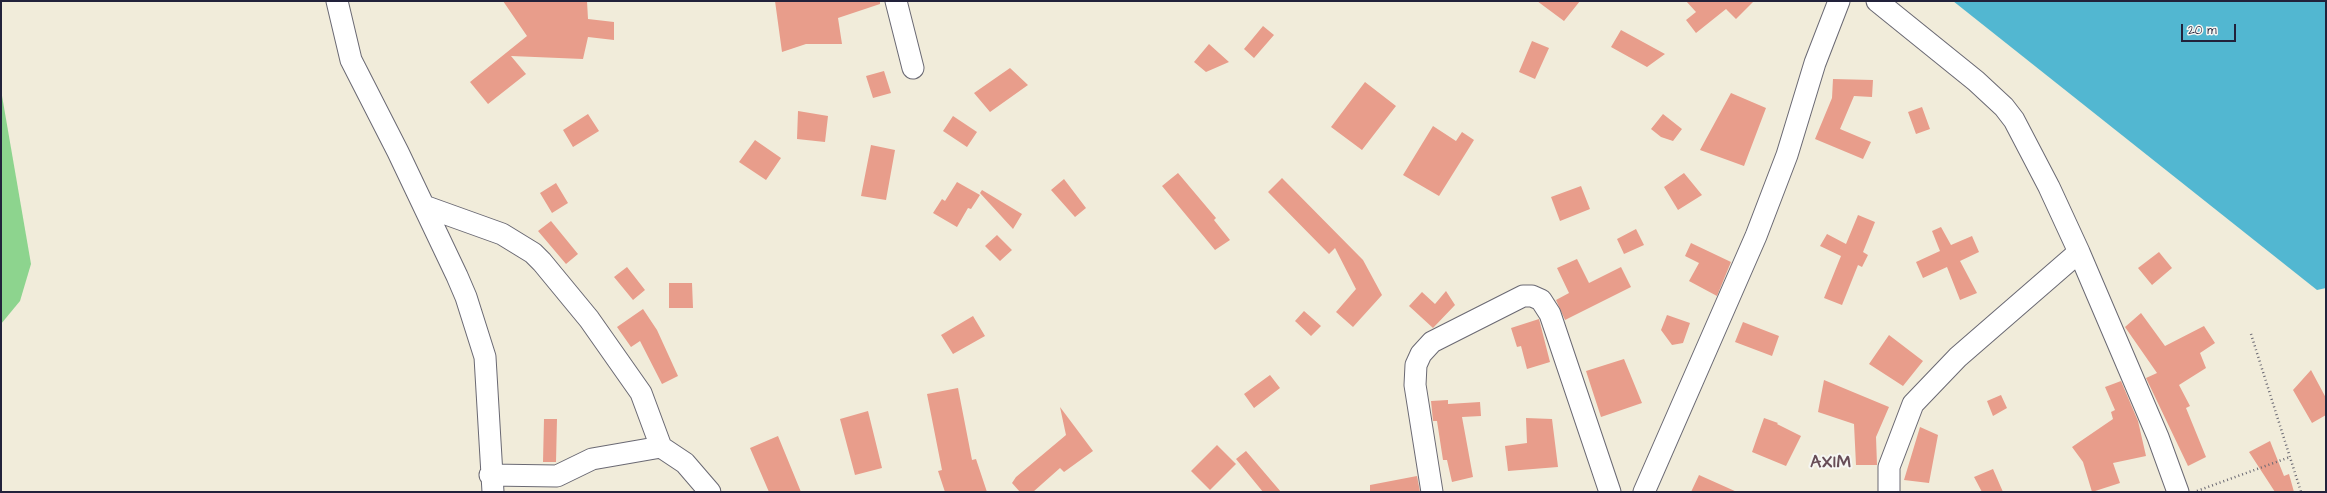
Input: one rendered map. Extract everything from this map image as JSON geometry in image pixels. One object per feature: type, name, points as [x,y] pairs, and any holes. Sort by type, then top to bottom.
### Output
[{"type":"street","points":[[337,1],[350,60],[424,206],[466,297],[485,357],[492,484],[557,476],[592,459],[660,447]]},
{"type":"street","points":[[896,1],[913,68]]},
{"type":"street","points":[[1644,492],[1756,236],[1787,155],[1815,63],[1839,1]]},
{"type":"street","points":[[1877,1],[1976,81],[2004,107],[2029,146],[2079,252],[2158,437],[2178,492]]},
{"type":"street","points":[[424,206],[502,234],[533,253],[589,319],[641,393],[660,447],[684,463],[710,492]]},
{"type":"street","points":[[1889,492],[1889,467],[1913,404],[1958,356],[2079,252]]},
{"type":"street","points":[[1432,492],[1415,385],[1416,365],[1432,342],[1523,296],[1532,296],[1541,300],[1550,314],[1610,492]]},
{"type":"path","points":[[2251,334],[2301,492]]},
{"type":"path","points":[[2195,492],[2290,457]]},
{"type":"green space","points":[[1,90],[31,264],[20,301],[1,324]]},
{"type":"water","points":[[1953,1],[2326,1],[2326,288],[2317,290]]},
{"type":"building","points":[[503,1],[587,1],[588,19],[614,22],[614,40],[588,37],[583,59],[511,56],[526,74],[488,104],[470,82],[527,36]]},
{"type":"building","points":[[775,1],[880,1],[880,4],[838,18],[842,44],[806,44],[782,52]]},
{"type":"building","points":[[1537,1],[1580,1],[1564,21]]},
{"type":"building","points":[[1686,1],[1754,1],[1736,19],[1726,9],[1696,33],[1686,20],[1696,12]]},
{"type":"building","points":[[1263,26],[1274,35],[1254,58],[1244,49]]},
{"type":"building","points":[[1621,30],[1665,54],[1647,67],[1611,47]]},
{"type":"building","points":[[1532,41],[1549,48],[1535,79],[1519,72]]},
{"type":"building","points":[[1209,44],[1229,62],[1206,72],[1194,62]]},
{"type":"building","points":[[1010,68],[1028,85],[990,112],[974,93]]},
{"type":"building","points":[[884,71],[891,93],[873,98],[866,76]]},
{"type":"building","points":[[1833,79],[1873,80],[1872,97],[1854,96],[1840,129],[1871,142],[1863,159],[1815,139],[1832,98]]},
{"type":"building","points":[[1365,82],[1396,106],[1362,150],[1331,127]]},
{"type":"building","points":[[1731,93],[1766,108],[1744,166],[1700,150]]},
{"type":"building","points":[[1922,107],[1930,129],[1916,134],[1908,112]]},
{"type":"building","points":[[798,111],[828,116],[825,142],[797,139]]},
{"type":"building","points":[[588,114],[599,131],[573,147],[563,130]]},
{"type":"building","points":[[1663,114],[1682,129],[1673,141],[1661,137],[1651,129]]},
{"type":"building","points":[[953,116],[977,132],[967,147],[943,131]]},
{"type":"building","points":[[1433,126],[1456,141],[1462,132],[1474,140],[1439,196],[1403,175]]},
{"type":"building","points":[[755,140],[781,158],[766,180],[739,162]]},
{"type":"building","points":[[871,145],[895,150],[886,200],[861,196]]},
{"type":"building","points":[[1178,173],[1216,218],[1214,220],[1230,240],[1215,250],[1162,186]]},
{"type":"building","points":[[1684,173],[1702,195],[1678,210],[1664,187]]},
{"type":"building","points":[[1282,178],[1363,260],[1382,295],[1353,327],[1336,312],[1356,289],[1335,248],[1329,254],[1268,192]]},
{"type":"building","points":[[1064,179],[1086,208],[1075,217],[1051,190]]},
{"type":"building","points":[[957,182],[980,195],[971,209],[968,208],[957,227],[933,213],[942,199],[945,201]]},
{"type":"building","points":[[556,183],[568,203],[552,213],[540,193]]},
{"type":"building","points":[[1581,186],[1590,209],[1560,221],[1551,197]]},
{"type":"building","points":[[982,190],[1022,214],[1013,229],[980,193]]},
{"type":"building","points":[[1858,215],[1875,222],[1863,252],[1868,255],[1862,267],[1858,265],[1842,305],[1824,298],[1841,256],[1820,246],[1827,234],[1846,244]]},
{"type":"building","points":[[551,221],[578,254],[566,264],[538,231]]},
{"type":"building","points":[[1941,227],[1951,245],[1972,236],[1979,252],[1960,261],[1977,293],[1960,300],[1947,267],[1923,278],[1916,262],[1940,251],[1932,231]]},
{"type":"building","points":[[1636,229],[1644,245],[1624,254],[1617,239]]},
{"type":"building","points":[[997,235],[1012,250],[1000,261],[985,246]]},
{"type":"building","points":[[1691,243],[1731,262],[1717,296],[1689,281],[1699,263],[1685,256]]},
{"type":"building","points":[[2159,252],[2172,268],[2152,285],[2138,268]]},
{"type":"building","points":[[1577,259],[1589,283],[1621,267],[1631,287],[1565,320],[1556,300],[1569,293],[1557,268]]},
{"type":"building","points":[[627,267],[645,290],[633,300],[614,277]]},
{"type":"building","points":[[669,283],[692,283],[693,308],[669,308]]},
{"type":"building","points":[[1446,291],[1455,305],[1433,328],[1409,306],[1422,292],[1435,304]]},
{"type":"building","points":[[643,309],[657,330],[678,376],[662,384],[640,341],[631,347],[617,327]]},
{"type":"building","points":[[1304,311],[1321,326],[1311,336],[1295,321]]},
{"type":"building","points":[[2141,313],[2165,346],[2204,326],[2215,343],[2200,353],[2206,368],[2179,385],[2190,406],[2186,408],[2206,457],[2188,466],[2146,378],[2157,373],[2125,327]]},
{"type":"building","points":[[1667,315],[1690,323],[1683,343],[1672,345],[1661,330]]},
{"type":"building","points":[[973,316],[985,336],[953,354],[941,335]]},
{"type":"building","points":[[1539,319],[1550,362],[1527,369],[1521,346],[1517,347],[1511,328]]},
{"type":"building","points":[[1743,322],[1779,336],[1772,356],[1735,342]]},
{"type":"building","points":[[1889,335],[1923,361],[1903,386],[1869,364]]},
{"type":"building","points":[[1624,359],[1642,403],[1601,417],[1586,371]]},
{"type":"building","points":[[2311,370],[2326,398],[2326,415],[2312,423],[2293,390]]},
{"type":"building","points":[[1270,375],[1280,388],[1254,408],[1244,394]]},
{"type":"building","points":[[1824,380],[1889,407],[1876,437],[1877,465],[1856,465],[1854,424],[1818,412]]},
{"type":"building","points":[[2121,381],[2138,421],[2146,456],[2113,463],[2120,483],[2092,492],[2083,462],[2072,447],[2113,419],[2111,412],[2115,410],[2105,387]]},
{"type":"building","points":[[958,388],[972,460],[976,459],[987,492],[945,492],[938,471],[942,470],[927,394]]},
{"type":"building","points":[[2001,395],[2007,408],[1993,416],[1987,401]]},
{"type":"building","points":[[1448,400],[1448,404],[1480,402],[1481,416],[1462,417],[1473,477],[1452,482],[1447,460],[1443,460],[1437,421],[1433,421],[1431,401]]},
{"type":"building","points":[[1060,407],[1093,451],[1064,472],[1060,468],[1033,492],[1020,492],[1012,483],[1016,477],[1066,435]]},
{"type":"building","points":[[868,411],[882,468],[855,475],[840,419]]},
{"type":"building","points":[[1526,418],[1552,419],[1558,467],[1508,471],[1505,446],[1527,443]]},
{"type":"building","points":[[1764,418],[1778,423],[1777,424],[1801,436],[1786,466],[1752,452]]},
{"type":"building","points":[[544,419],[557,419],[556,462],[543,462]]},
{"type":"building","points":[[1920,427],[1938,435],[1929,483],[1904,480]]},
{"type":"building","points":[[778,436],[801,492],[769,492],[750,448]]},
{"type":"building","points":[[2270,441],[2284,476],[2289,474],[2294,492],[2275,492],[2249,452]]},
{"type":"building","points":[[1217,445],[1236,464],[1210,490],[1191,471]]},
{"type":"building","points":[[1246,451],[1281,492],[1263,492],[1236,459]]},
{"type":"building","points":[[1993,469],[2003,492],[1982,492],[1974,477]]},
{"type":"building","points":[[1699,475],[1737,492],[1691,492]]},
{"type":"building","points":[[1417,476],[1420,492],[1370,492],[1370,485]]},
{"type":"district","name":"AXIM","points":[[1831,463]]}]
